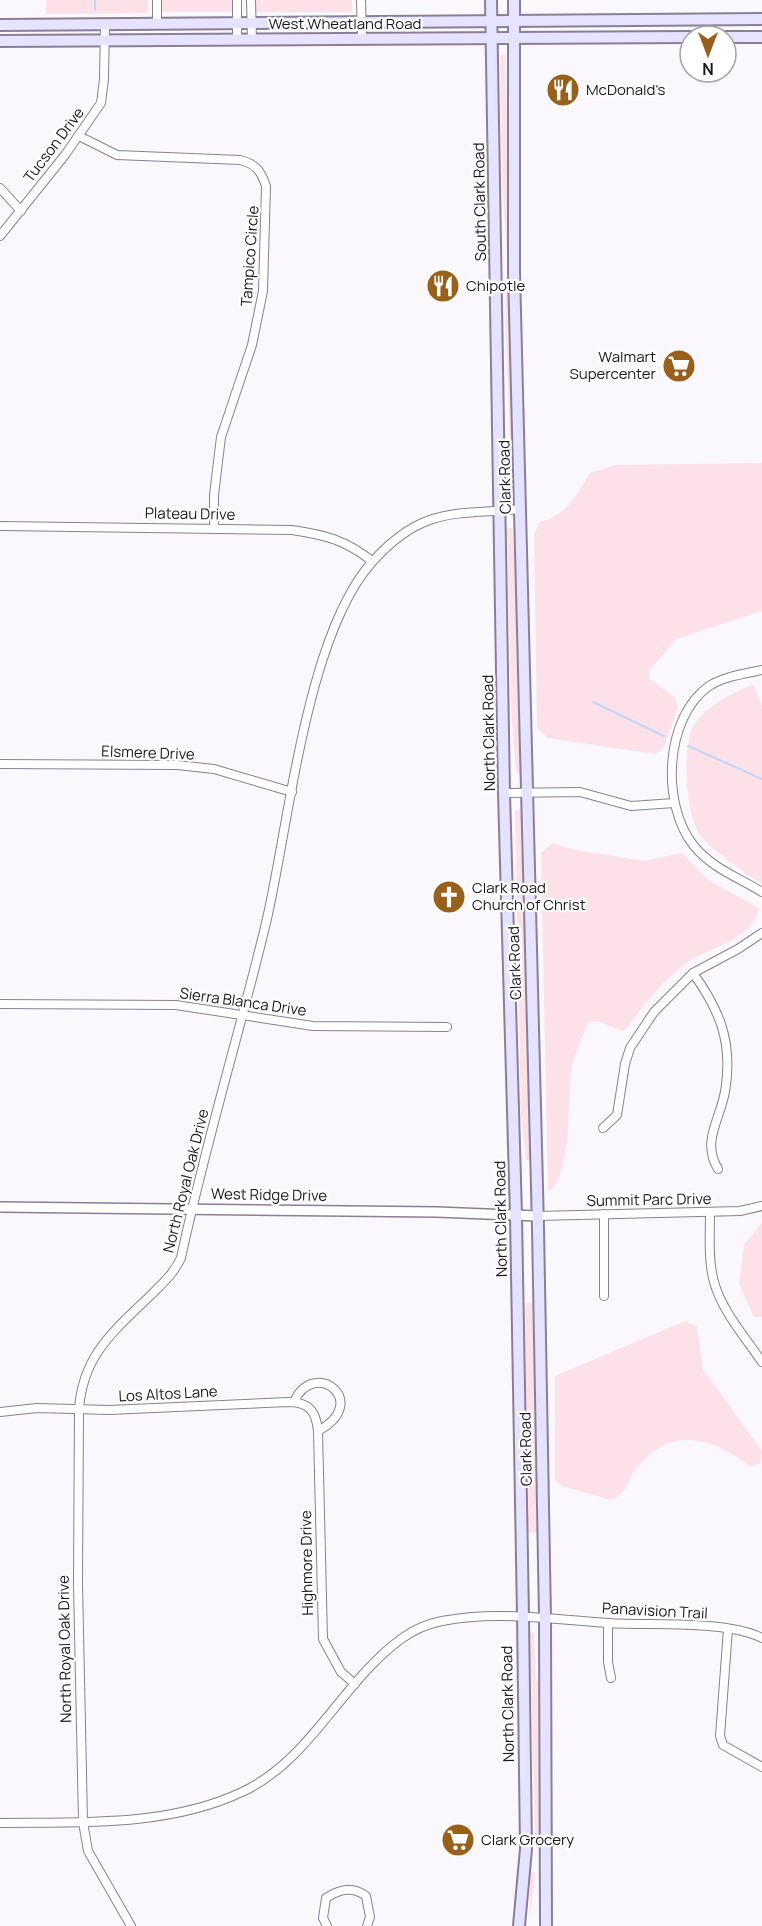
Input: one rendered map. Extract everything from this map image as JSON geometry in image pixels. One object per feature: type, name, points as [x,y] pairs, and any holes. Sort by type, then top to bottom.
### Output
[{"type":"main road","name":"South Clark Road","points":[[491,0],[501,511]]},
{"type":"main road","name":"Clark Road","points":[[514,0],[514,272],[537,1216],[544,1618],[546,1926]]},
{"type":"main road","points":[[688,19],[688,24]]},
{"type":"main road","name":"West Wheatland Road","points":[[0,25],[762,19]]},
{"type":"main road","name":"West Wheatland Road","points":[[0,41],[678,37]]},
{"type":"main road","points":[[738,37],[762,37]]},
{"type":"main road","points":[[497,272],[514,272]]},
{"type":"main road","name":"North Clark Road","points":[[501,511],[504,793],[516,1216],[525,1849],[519,1926]]},
{"type":"street","points":[[157,0],[157,23]]},
{"type":"street","points":[[237,0],[237,40]]},
{"type":"street","points":[[251,0],[252,40]]},
{"type":"street","points":[[361,0],[362,39]]},
{"type":"street","name":"Tucson Drive","points":[[0,236],[79,136],[101,103],[105,24]]},
{"type":"street","name":"Tampico Circle","points":[[79,136],[117,154],[240,160],[253,163],[261,172],[266,186],[263,291],[254,339],[220,437],[214,495],[214,528]]},
{"type":"street","points":[[0,188],[21,211]]},
{"type":"street","name":"North Royal Oak Drive","points":[[131,1926],[88,1851],[83,1822],[78,1583],[79,1409],[82,1384],[97,1351],[174,1274],[181,1258],[191,1210],[244,1015],[310,707],[333,633],[354,587],[372,561],[414,527],[432,518],[450,512],[521,509]]},
{"type":"street","name":"Plateau Drive","points":[[0,526],[292,530],[326,535],[354,546],[372,561]]},
{"type":"street","points":[[762,670],[720,680],[709,686],[689,707],[674,752],[672,777],[674,803],[693,845],[709,862],[762,892]]},
{"type":"street","name":"Elsmere Drive","points":[[0,764],[177,765],[213,769],[292,792]]},
{"type":"street","points":[[504,793],[580,792],[632,806],[674,803]]},
{"type":"street","points":[[603,1128],[617,1115],[625,1064],[639,1031],[673,991],[693,973],[738,949],[762,933]]},
{"type":"street","points":[[693,973],[712,999],[721,1020],[727,1050],[726,1086],[720,1114],[709,1141],[710,1156],[718,1169]]},
{"type":"street","name":"Sierra Blanca Drive","points":[[0,1004],[176,1005],[313,1026],[447,1027]]},
{"type":"street","name":"Summit Parc Drive","points":[[537,1216],[740,1211],[762,1206]]},
{"type":"street","name":"West Ridge Drive","points":[[0,1207],[437,1212],[537,1216]]},
{"type":"street","points":[[710,1212],[710,1265],[714,1284],[722,1303],[762,1362]]},
{"type":"street","points":[[604,1214],[604,1296]]},
{"type":"street","points":[[324,1382],[334,1387],[340,1395],[339,1413],[330,1425],[318,1431],[316,1418],[311,1408],[300,1402],[294,1402],[297,1395],[310,1383],[324,1382]]},
{"type":"street","name":"Los Altos Lane","points":[[0,1412],[37,1408],[79,1409],[294,1402]]},
{"type":"street","name":"Highmore Drive","points":[[318,1431],[323,1640],[341,1672],[355,1684]]},
{"type":"street","name":"Panavision Trail","points":[[0,1823],[83,1822],[158,1816],[206,1806],[242,1792],[272,1774],[302,1748],[382,1653],[413,1630],[440,1621],[522,1616],[728,1629],[762,1638]]},
{"type":"street","points":[[608,1623],[608,1662],[611,1678]]},
{"type":"street","points":[[728,1629],[720,1736],[723,1745],[762,1767]]},
{"type":"street","points":[[327,1926],[323,1918],[326,1898],[337,1891],[348,1889],[358,1890],[366,1896],[370,1917],[367,1926]]},
{"type":"shaded area","points":[[46,0],[148,0],[148,13],[46,14]]},
{"type":"shaded area","points":[[160,0],[233,0],[233,12],[160,12]]},
{"type":"shaded area","points":[[256,0],[352,0],[352,12],[256,12]]},
{"type":"shaded area","points":[[500,55],[505,55],[512,260],[508,260],[507,257],[502,181]]},
{"type":"shaded area","points":[[507,290],[511,290],[513,493],[510,489],[505,300]]},
{"type":"shaded area","points":[[762,463],[762,611],[676,639],[650,670],[649,678],[675,698],[678,707],[663,749],[655,754],[548,738],[537,728],[534,534],[540,522],[550,519],[564,509],[590,473],[615,465]]},
{"type":"shaded area","points":[[507,528],[512,528],[517,579],[521,775],[516,772],[511,707]]},
{"type":"shaded area","points":[[753,684],[762,706],[762,884],[718,853],[698,832],[690,809],[686,763],[687,748],[694,725],[713,705]]},
{"type":"shaded area","points":[[515,810],[521,810],[523,821],[531,1160],[526,1160],[521,1116]]},
{"type":"shaded area","points":[[553,843],[575,850],[644,861],[682,853],[708,880],[759,908],[756,918],[741,934],[688,962],[670,977],[654,993],[625,1030],[598,1021],[588,1023],[572,1067],[568,1134],[562,1170],[556,1183],[548,1191],[541,853]]},
{"type":"shaded area","points":[[762,1223],[762,1317],[754,1317],[739,1284],[744,1245]]},
{"type":"shaded area","points":[[525,1303],[533,1303],[537,1533],[528,1533]]},
{"type":"shaded area","points":[[685,1321],[697,1327],[703,1369],[762,1451],[760,1464],[750,1466],[708,1443],[694,1440],[680,1441],[666,1444],[652,1452],[635,1470],[622,1492],[611,1500],[562,1486],[555,1479],[555,1376]]},
{"type":"shaded area","points":[[530,1632],[534,1633],[536,1679],[539,1687],[540,1836],[535,1834]]},
{"type":"shaded area","points":[[530,1872],[535,1873],[530,1918]]},
{"type":"waterway","points":[[95,0],[95,10]]},
{"type":"waterway","points":[[593,702],[664,736]]},
{"type":"waterway","points":[[688,746],[762,779]]},
{"type":"place","name":"McDonald's","points":[[563,90]]},
{"type":"place","name":"Chipotle","points":[[443,286]]},
{"type":"place","name":"Walmart Supercenter","points":[[679,366]]},
{"type":"place","name":"Clark Road Church of Christ","points":[[449,897]]},
{"type":"place","name":"Clark Grocery","points":[[458,1840]]}]
